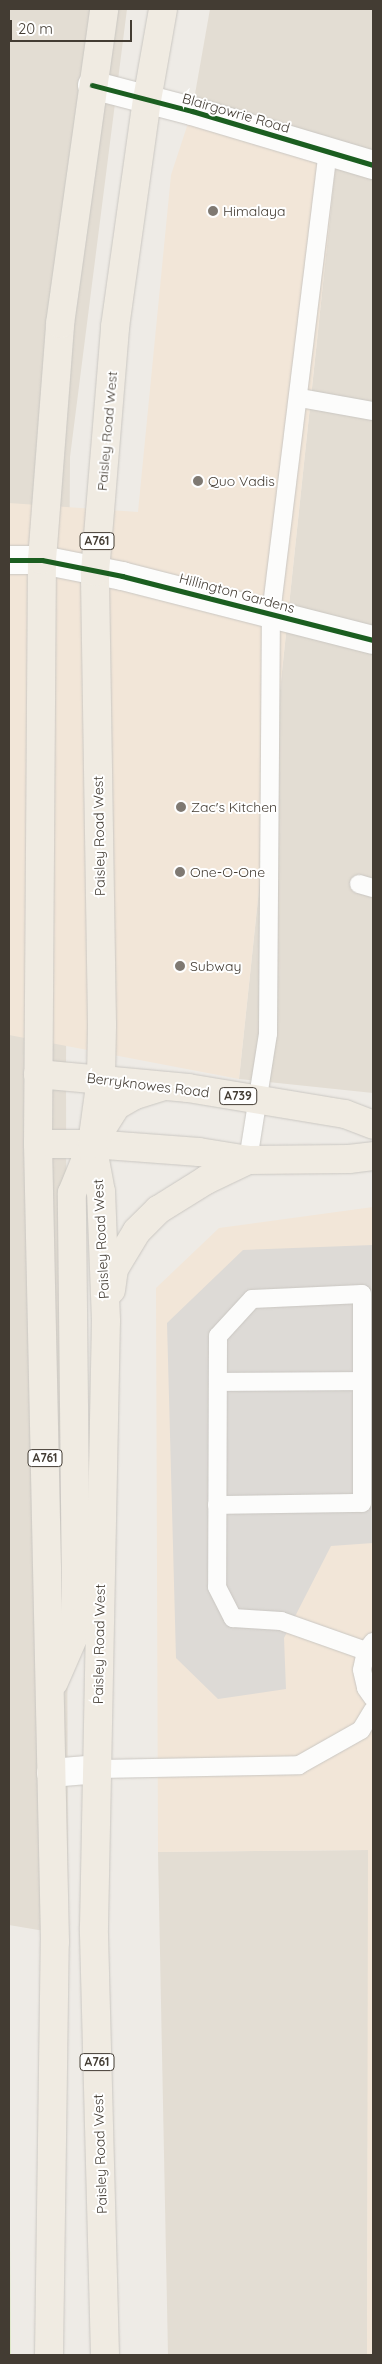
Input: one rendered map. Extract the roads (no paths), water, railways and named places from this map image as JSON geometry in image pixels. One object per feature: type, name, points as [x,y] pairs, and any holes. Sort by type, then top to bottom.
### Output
[{"type":"main road","name":"A761","points":[[49,2355],[55,1966],[51,1690],[38,1144],[42,560],[60,324],[104,9]]},
{"type":"main road","name":"Paisley Road West","points":[[105,2355],[94,1927],[99,1768],[98,1646],[106,1321],[101,1192],[92,1144],[101,1078],[95,572],[115,327],[147,100],[163,9]]},
{"type":"main road","name":"Berryknowes Road","points":[[38,1074],[101,1078],[258,1099],[345,1114],[373,1125]]},
{"type":"main road","points":[[51,1690],[74,1636],[72,1193],[92,1144],[116,1106],[135,1095],[164,1086]]},
{"type":"main road","points":[[38,1144],[92,1144],[199,1152],[248,1160],[349,1160],[373,1156]]},
{"type":"main road","points":[[106,1321],[114,1269],[138,1231],[158,1210],[206,1180],[248,1160]]},
{"type":"street","name":"Blairgowrie Road","points":[[92,85],[373,165]]},
{"type":"street","name":"Hillington Gardens","points":[[9,560],[42,560],[207,596],[373,640]]},
{"type":"street","points":[[51,1773],[99,1768]]},
{"type":"lane","points":[[248,1160],[268,1034],[272,614],[300,398],[328,152]]},
{"type":"lane","points":[[300,398],[373,411]]},
{"type":"lane","points":[[217,1505],[362,1503],[362,1294],[252,1299],[218,1336],[217,1505],[217,1587],[233,1618],[280,1620],[370,1646],[362,1670],[366,1688],[373,1698]]},
{"type":"lane","points":[[218,1382],[362,1381]]},
{"type":"lane","points":[[99,1768],[299,1765],[360,1730],[373,1710]]},
{"type":"place","name":"Himalaya","points":[[213,211]]},
{"type":"place","name":"Quo Vadis","points":[[198,481]]},
{"type":"place","name":"Zac's Kitchen","points":[[181,807]]},
{"type":"place","name":"One-O-One","points":[[180,872]]},
{"type":"place","name":"Subway","points":[[180,966]]}]
